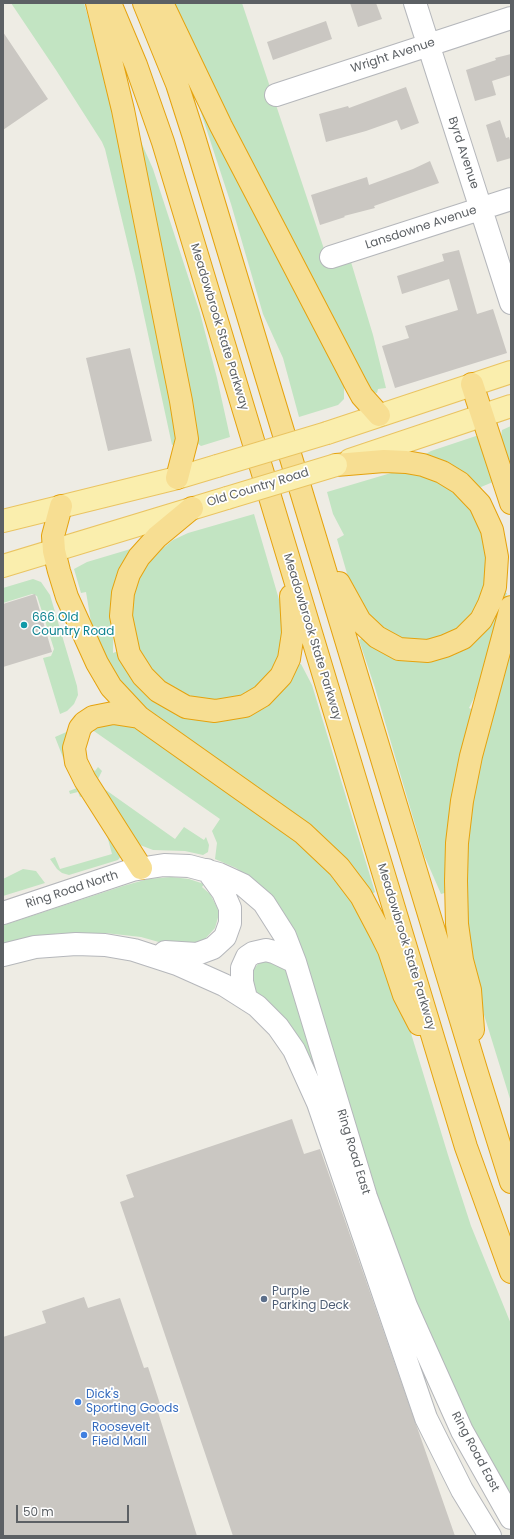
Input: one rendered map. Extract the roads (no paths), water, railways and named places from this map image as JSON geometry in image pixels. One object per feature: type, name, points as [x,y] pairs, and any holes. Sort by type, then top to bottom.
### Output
[{"type":"highway","points":[[96,3],[123,110],[181,401],[187,439],[178,478]]},
{"type":"highway","name":"Meadowbrook State Parkway","points":[[110,3],[136,65],[163,142],[442,1068],[475,1174],[511,1272]]},
{"type":"highway","points":[[144,3],[166,57],[190,123],[476,1073],[511,1182]]},
{"type":"highway","points":[[162,3],[221,126],[356,386],[362,396],[379,415]]},
{"type":"highway","points":[[472,384],[511,503]]},
{"type":"highway","points":[[318,546],[360,620],[377,637],[399,649],[428,651],[445,646],[463,638],[480,620],[489,604],[495,587],[497,557],[492,530],[480,504],[460,483],[433,468],[406,462],[384,461],[336,465]]},
{"type":"highway","points":[[61,506],[54,532],[54,551],[67,597],[97,663],[111,687],[139,717],[303,833],[339,867],[361,896],[382,934],[404,995],[442,1068]]},
{"type":"highway","points":[[192,508],[157,537],[139,557],[125,583],[121,605],[124,635],[133,662],[150,683],[176,702],[205,711],[235,709],[254,701],[276,683],[286,667],[293,642],[289,563]]},
{"type":"highway","points":[[476,1073],[470,990],[462,960],[457,924],[457,843],[462,802],[471,756],[511,607]]},
{"type":"highway","points":[[139,717],[113,713],[93,717],[80,728],[74,748],[76,762],[85,780],[141,868]]},
{"type":"main road","points":[[3,521],[178,478],[327,433],[511,372]]},
{"type":"main road","name":"Old Country Road","points":[[3,566],[336,465],[511,406]]},
{"type":"street","name":"Byrd Avenue","points":[[415,3],[511,303]]},
{"type":"street","name":"Wright Avenue","points":[[276,95],[511,18]]},
{"type":"street","name":"Lansdowne Avenue","points":[[331,257],[511,199]]},
{"type":"street","name":"Ring Road East","points":[[141,868],[176,865],[207,870],[243,885],[264,903],[285,936],[295,962],[366,1197],[395,1279],[434,1372],[462,1431],[511,1518]]},
{"type":"street","name":"Ring Road North","points":[[3,913],[141,868]]},
{"type":"street","points":[[3,955],[35,947],[76,944],[105,945],[134,950],[189,955],[205,952],[221,943],[228,929],[230,908],[224,892],[207,870]]},
{"type":"street","name":"Ring Road East","points":[[134,950],[177,964],[209,977],[246,998],[257,1006],[278,1027],[294,1050],[318,1103],[404,1372],[434,1437],[490,1536]]},
{"type":"street","points":[[246,998],[242,982],[242,968],[247,957],[253,953],[266,950],[274,952],[295,962]]},
{"type":"street","points":[[404,1372],[434,1372]]},
{"type":"place","name":"666 Old Country Road","points":[[24,625]]},
{"type":"place","name":"Purple Parking Deck","points":[[264,1299]]},
{"type":"place","name":"Dick's Sporting Goods","points":[[78,1402]]},
{"type":"place","name":"Roosevelt Field Mall","points":[[84,1435]]}]
